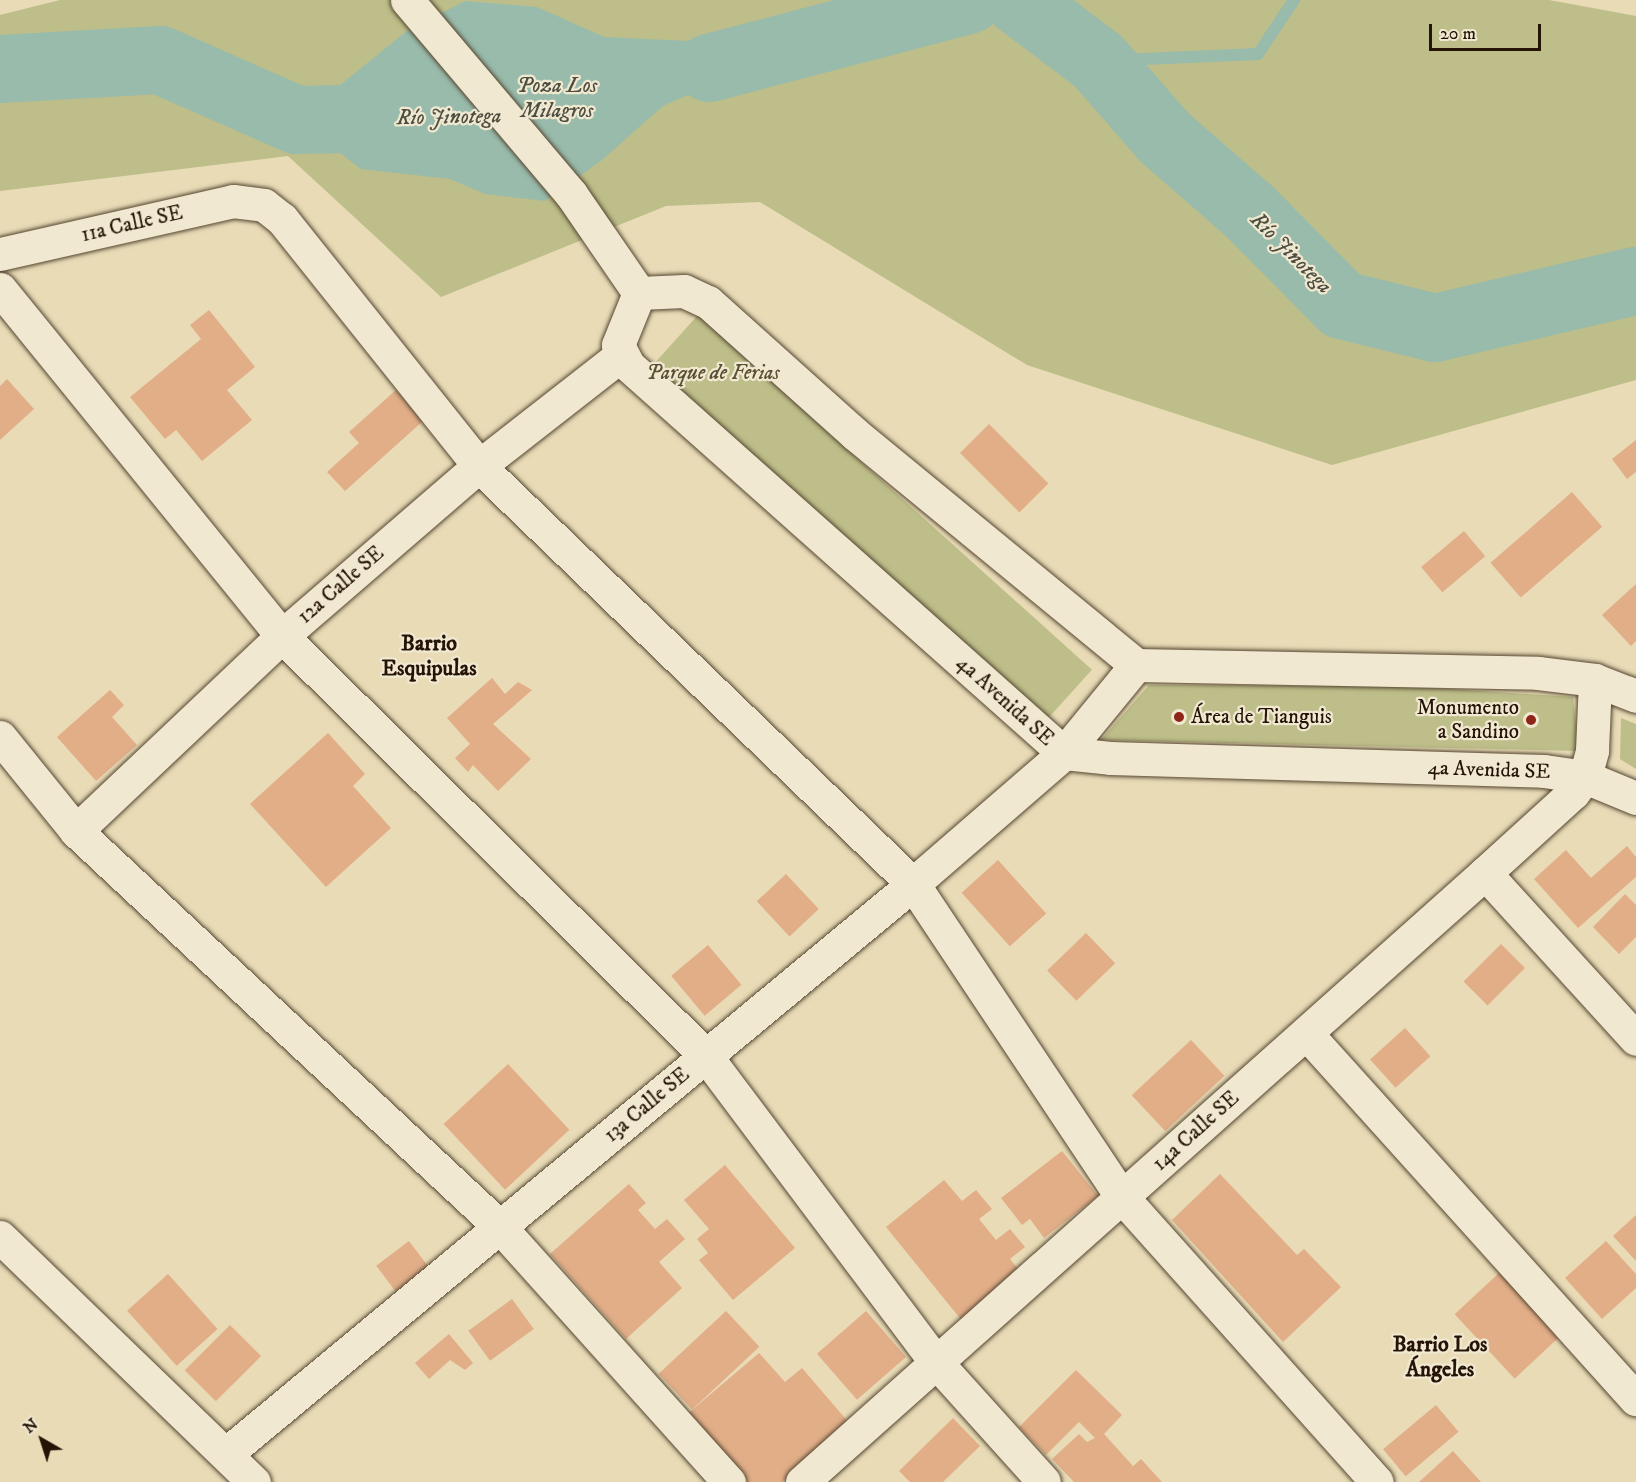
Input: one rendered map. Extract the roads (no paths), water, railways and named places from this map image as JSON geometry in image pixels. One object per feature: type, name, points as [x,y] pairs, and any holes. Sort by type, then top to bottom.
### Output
[{"type":"street","points":[[410,4],[571,194],[639,293]]},
{"type":"street","name":"11a Calle SE","points":[[0,254],[232,201],[264,205],[282,219],[479,466]]},
{"type":"street","points":[[0,289],[282,636],[706,1056],[936,1362],[1044,1482]]},
{"type":"street","points":[[639,293],[684,291],[708,302],[864,442],[1136,665],[1538,673],[1594,680],[1636,696]]},
{"type":"street","points":[[621,356],[618,345],[639,293]]},
{"type":"street","name":"12a Calle SE","points":[[76,831],[282,636],[479,466],[621,356]]},
{"type":"street","name":"4a Avenida SE","points":[[621,356],[1064,753],[1110,758],[1544,771],[1585,777],[1636,798]]},
{"type":"street","points":[[479,466],[913,884],[1122,1197],[1377,1482]]},
{"type":"street","name":"13a Calle SE","points":[[227,1454],[913,884],[1064,753],[1136,665]]},
{"type":"street","points":[[1585,777],[1592,750],[1594,680]]},
{"type":"street","points":[[0,736],[76,831],[500,1227],[729,1482]]},
{"type":"street","name":"14a Calle SE","points":[[802,1482],[1485,873],[1573,793],[1585,777]]},
{"type":"street","points":[[1485,873],[1636,1039]]},
{"type":"street","points":[[1306,1033],[1636,1399]]},
{"type":"street","points":[[0,1237],[254,1482]]},
{"type":"water","name":"Poza Los Milagros","points":[[465,1],[537,7],[604,37],[799,46],[663,106],[602,160],[545,201],[485,194],[450,179],[361,169],[297,120],[408,30]]},
{"type":"waterway","name":"Río Jinotega","points":[[709,68],[969,0]]},
{"type":"waterway","name":"Río Jinotega","points":[[1017,0],[1098,61],[1164,137],[1250,212],[1342,305],[1435,328],[1636,281]]},
{"type":"waterway","points":[[1098,61],[1258,54],[1294,0]]},
{"type":"waterway","name":"Río Jinotega","points":[[0,69],[160,60],[297,120],[391,118]]},
{"type":"place","name":"Área de Tianguis","points":[[1179,717]]},
{"type":"place","name":"Monumento a Sandino","points":[[1531,720]]},
{"type":"district","name":"Barrio Esquipulas","points":[[429,656]]},
{"type":"district","name":"Barrio Los Ángeles","points":[[1440,1356]]},
{"type":"park label","name":"Parque de Ferias","points":[[713,373]]}]
